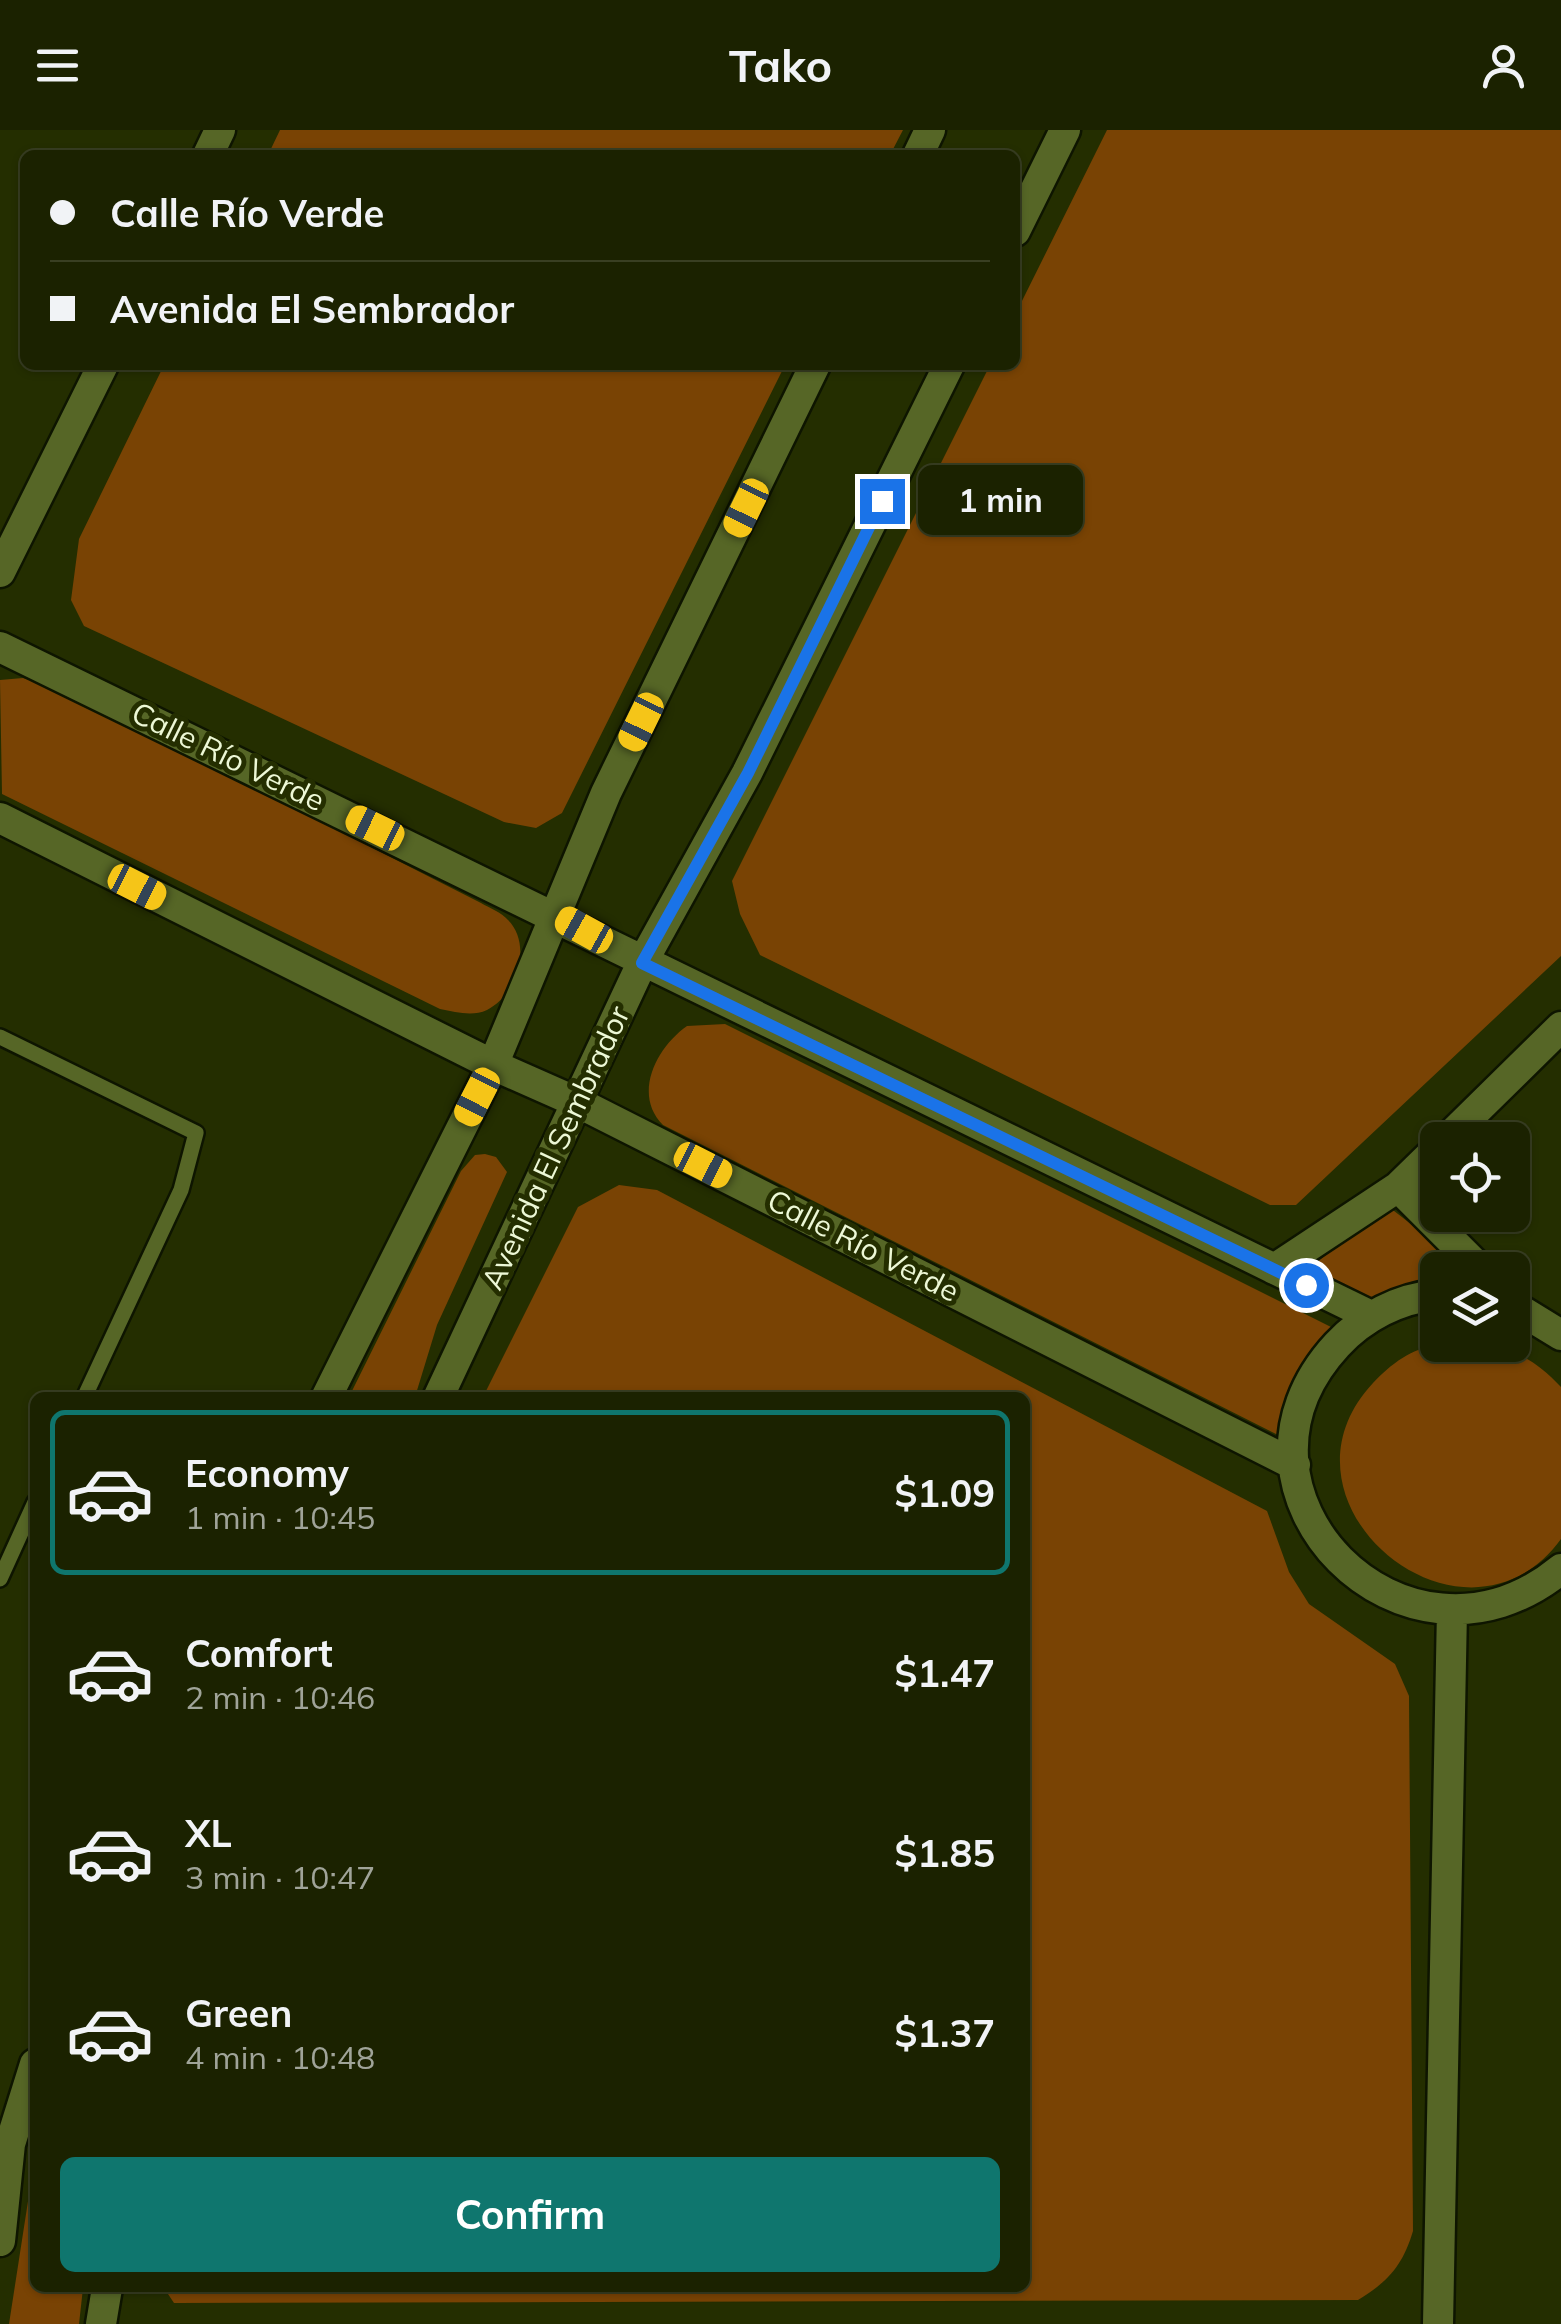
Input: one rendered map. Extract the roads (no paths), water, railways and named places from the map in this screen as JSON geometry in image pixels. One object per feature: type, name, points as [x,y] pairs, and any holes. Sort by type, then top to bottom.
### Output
[{"type":"street","points":[[1020,221],[1065,130]]},
{"type":"street","points":[[0,572],[101,370]]},
{"type":"street","points":[[329,1392],[492,1065],[606,793],[813,370]]},
{"type":"street","name":"Avenida El Sembrador","points":[[441,1392],[642,963],[748,773],[947,370]]},
{"type":"street","name":"Calle Río Verde","points":[[0,647],[1371,1316]]},
{"type":"street","name":"Calle Río Verde","points":[[0,818],[492,1065],[579,1103],[1295,1465]]},
{"type":"street","points":[[1464,1122],[1561,1027]]},
{"type":"street","points":[[1274,1269],[1398,1187],[1420,1166]]},
{"type":"street","points":[[1398,1187],[1463,1252]]},
{"type":"street","points":[[1420,1299],[1371,1316],[1348,1334],[1312,1380],[1298,1421],[1295,1465],[1310,1521],[1345,1568],[1395,1599],[1452,1610],[1510,1600],[1561,1569]]},
{"type":"street","points":[[1530,1315],[1561,1335]]},
{"type":"street","points":[[1438,2324],[1452,1610]]},
{"type":"street","points":[[0,2241],[5,2148],[30,2078]]},
{"type":"street","points":[[101,2324],[106,2292]]},
{"type":"lane","points":[[0,1037],[196,1133],[181,1190],[87,1392]]},
{"type":"lane","points":[[0,1579],[30,1512]]},
{"type":"lane","points":[[18,1537],[30,1543]]}]
